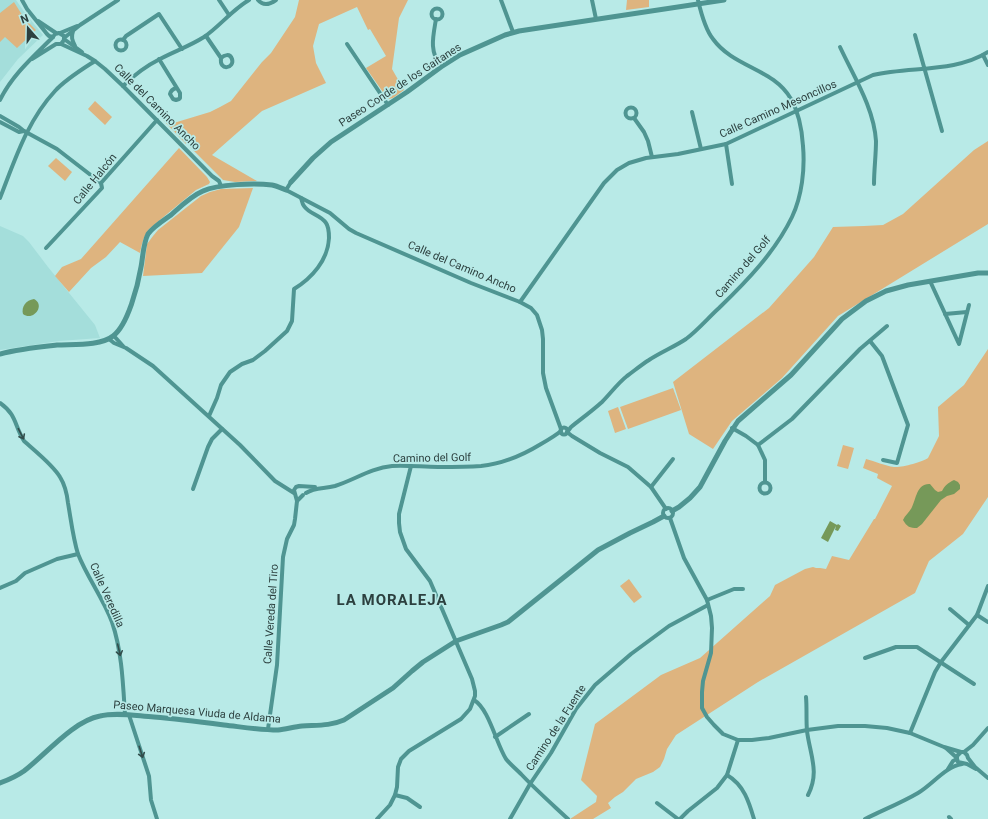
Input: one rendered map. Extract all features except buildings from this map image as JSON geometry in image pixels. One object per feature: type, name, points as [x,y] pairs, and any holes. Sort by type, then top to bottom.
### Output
[{"type":"street","points":[[22,0],[49,36],[53,37],[53,40],[59,44]]},
{"type":"street","points":[[32,59],[63,42],[64,38],[80,25],[118,0]]},
{"type":"street","points":[[219,0],[229,15]]},
{"type":"street","points":[[123,86],[143,69],[159,59],[196,43],[249,0]]},
{"type":"street","points":[[258,0],[264,5],[272,3],[276,0]]},
{"type":"street","points":[[501,0],[513,32]]},
{"type":"street","points":[[592,0],[596,19]]},
{"type":"street","name":"Paseo Conde de los Gaitanes","points":[[284,189],[313,158],[331,142],[460,55],[505,35],[513,32],[699,2],[724,0]]},
{"type":"street","name":"Camino del Golf","points":[[295,493],[298,495],[304,494],[311,490],[335,486],[370,471],[393,466],[481,466],[505,460],[529,451],[571,427],[601,403],[625,378],[649,360],[686,339],[735,292],[764,260],[781,238],[793,215],[801,192],[804,157],[801,128],[792,101],[778,83],[765,74],[732,57],[713,39],[706,27],[699,2]]},
{"type":"street","points":[[123,40],[126,36],[159,14],[182,49]]},
{"type":"street","points":[[35,19],[62,34],[64,38]]},
{"type":"street","points":[[436,19],[433,46],[436,61],[441,67]]},
{"type":"street","points":[[0,100],[13,79],[53,36],[80,25]]},
{"type":"street","points":[[74,30],[72,40],[75,46]]},
{"type":"street","points":[[915,35],[942,131]]},
{"type":"street","points":[[206,36],[221,58]]},
{"type":"street","name":"Calle del Camino Ancho","points":[[64,38],[95,61],[123,86],[217,180],[221,186]]},
{"type":"street","name":"Calle del Camino Ancho","points":[[59,44],[87,56]]},
{"type":"street","points":[[347,44],[388,105]]},
{"type":"street","points":[[840,47],[867,104],[874,127],[876,141],[874,184]]},
{"type":"street","name":"Calle Camino Mesoncillos","points":[[520,302],[604,184],[617,170],[629,163],[646,158],[678,154],[726,144],[873,75],[958,64],[974,59],[988,52]]},
{"type":"street","points":[[983,55],[988,65]]},
{"type":"street","points":[[159,59],[176,88]]},
{"type":"street","points":[[0,198],[25,132],[41,108],[56,90],[77,72],[95,61]]},
{"type":"street","points":[[692,112],[701,149]]},
{"type":"street","points":[[0,116],[25,132],[57,149],[101,183]]},
{"type":"street","points":[[634,118],[644,132],[652,157]]},
{"type":"street","name":"Calle Halcón","points":[[46,248],[102,188],[101,183],[156,120]]},
{"type":"street","points":[[0,122],[19,132],[25,132]]},
{"type":"street","points":[[726,144],[732,184]]},
{"type":"street","points":[[212,176],[214,187]]},
{"type":"street","points":[[0,354],[9,351],[47,346],[100,342],[109,339],[114,336],[122,325],[133,302],[140,274],[145,243],[149,234],[194,196],[202,191],[214,187],[272,185],[284,189]]},
{"type":"street","name":"Calle del Camino Ancho","points":[[284,189],[330,213],[356,233],[531,308],[537,315],[541,325],[543,339],[543,373],[546,388],[564,431]]},
{"type":"street","points":[[209,416],[222,385],[230,372],[265,352],[287,331],[292,320],[294,289],[315,272],[324,259],[329,246],[328,227],[325,221],[304,206],[301,198]]},
{"type":"street","points":[[672,511],[690,498],[700,487],[732,428],[738,421],[790,375],[842,319],[866,301],[886,291],[930,281],[978,273],[988,273]]},
{"type":"street","points":[[930,281],[959,344]]},
{"type":"street","points":[[957,349],[968,305]]},
{"type":"street","points":[[945,314],[967,312]]},
{"type":"street","points":[[758,445],[792,419],[860,349],[887,326]]},
{"type":"street","points":[[114,336],[126,348]]},
{"type":"street","points":[[109,339],[154,366],[240,445],[277,483],[295,493],[294,489],[296,487]]},
{"type":"street","points":[[870,341],[882,356],[908,426],[897,463],[883,460]]},
{"type":"street","name":"Calle Veredilla","points":[[0,403],[9,410],[24,441],[55,470],[62,481],[78,554],[113,626],[121,664],[127,715],[149,776],[151,800],[157,819]]},
{"type":"street","points":[[732,428],[758,445],[765,460],[765,482]]},
{"type":"street","points":[[193,489],[208,447],[212,439],[222,429]]},
{"type":"street","points":[[564,431],[600,453],[628,467],[651,487],[666,509],[670,508],[672,511]]},
{"type":"street","points":[[651,487],[673,459]]},
{"type":"street","points":[[377,819],[390,805],[395,795],[398,767],[401,759],[409,751],[462,719],[470,709],[474,700],[475,691],[456,641],[430,581],[406,549],[400,532],[400,514],[411,466]]},
{"type":"street","points":[[285,487],[299,486],[319,488]]},
{"type":"street","points":[[297,501],[306,490],[304,487]]},
{"type":"street","name":"Calle Vereda del Tiro","points":[[268,729],[277,666],[283,557],[287,539],[295,519],[297,501],[295,493]]},
{"type":"street","points":[[666,509],[663,513],[664,516],[670,518]]},
{"type":"street","points":[[672,511],[673,514],[670,518],[684,558],[707,603],[711,616],[711,653],[703,681],[702,708],[707,717],[723,734],[738,740],[752,740],[838,726],[887,728],[910,733],[944,747],[962,752],[978,770],[988,778]]},
{"type":"street","name":"Paseo Marquesa Viuda de Aldama","points":[[0,783],[23,772],[77,726],[87,720],[107,714],[182,719],[279,730],[302,726],[329,725],[344,720],[393,688],[423,662],[456,641],[508,622],[598,550],[664,516]]},
{"type":"street","name":"Calle Veredilla","points":[[0,588],[16,581],[25,573],[57,559],[78,554]]},
{"type":"street","points":[[910,733],[941,662],[977,615],[988,586]]},
{"type":"street","name":"Camino de la Fuente","points":[[510,819],[530,784],[551,753],[576,709],[595,684],[631,654],[669,626],[734,589],[743,589]]},
{"type":"street","points":[[950,609],[969,626]]},
{"type":"street","points":[[977,615],[988,622]]},
{"type":"street","points":[[865,658],[896,648],[917,647],[974,684]]},
{"type":"street","points":[[806,697],[807,730],[814,768],[812,788],[808,795]]},
{"type":"street","points":[[474,700],[480,704],[483,709],[506,760],[568,819]]},
{"type":"street","points":[[495,737],[529,714]]},
{"type":"street","points":[[947,771],[957,758],[958,754],[973,745],[988,728]]},
{"type":"street","points":[[657,803],[679,819],[717,788],[727,775],[738,740]]},
{"type":"street","points":[[865,819],[919,792],[947,771],[963,764],[967,761],[973,745]]},
{"type":"street","points":[[944,747],[957,758],[958,762],[978,770]]},
{"type":"street","points":[[727,775],[733,778],[748,799],[754,819]]},
{"type":"street","points":[[395,795],[407,798],[420,807]]},
{"type":"shaded area","points":[[0,0],[16,0],[43,35],[18,59],[0,82]]},
{"type":"shaded area","points":[[299,0],[408,0],[399,18],[392,69],[404,90],[393,98],[389,99],[366,68],[386,56],[370,29],[368,30],[357,7],[319,24],[313,46],[316,63],[326,83],[262,111],[212,155],[257,181],[235,182],[223,180],[162,119],[169,122],[177,122],[210,112],[231,101],[271,53],[295,17]]},
{"type":"shaded area","points":[[627,0],[649,0],[649,7],[626,10]]},
{"type":"shaded area","points":[[14,2],[24,18],[36,30],[17,48],[5,37],[0,42],[0,13]]},
{"type":"shaded area","points":[[95,101],[112,117],[105,125],[88,109]]},
{"type":"shaded area","points":[[988,141],[988,224],[838,316],[782,378],[732,421],[713,449],[689,434],[673,382],[769,308],[814,257],[833,227],[883,225],[903,214],[974,150]]},
{"type":"shaded area","points":[[179,148],[207,177],[210,182],[209,184],[196,190],[149,229],[144,238],[140,253],[120,242],[106,257],[91,268],[69,292],[55,276],[62,267],[81,259]]},
{"type":"shaded area","points":[[56,158],[72,172],[65,181],[48,166]]},
{"type":"shaded area","points":[[253,188],[239,227],[202,273],[143,276],[147,244],[158,230],[201,196],[210,192],[221,189]]},
{"type":"shaded area","points":[[0,226],[23,236],[29,242],[95,325],[100,338],[59,341],[0,350]]},
{"type":"shaded area","points":[[34,299],[39,305],[37,312],[31,316],[23,314],[25,304]]},
{"type":"shaded area","points":[[988,349],[988,497],[963,534],[929,561],[915,593],[758,682],[676,735],[667,749],[660,767],[653,772],[636,779],[623,792],[608,803],[611,808],[593,819],[570,819],[596,802],[597,796],[581,780],[595,724],[661,675],[700,658],[770,596],[775,585],[805,569],[813,567],[826,569],[832,556],[849,560],[875,519],[892,486],[877,478],[878,474],[863,468],[866,459],[887,466],[901,467],[928,458],[939,436],[938,407],[964,385]]},
{"type":"shaded area","points":[[673,388],[681,410],[628,429],[620,407]]},
{"type":"shaded area","points":[[618,407],[626,429],[615,433],[608,411]]},
{"type":"shaded area","points":[[843,445],[854,448],[848,469],[837,466]]},
{"type":"shaded area","points":[[954,480],[960,485],[960,489],[954,494],[941,500],[917,528],[907,526],[903,520],[911,509],[922,486],[930,484],[938,492],[942,491],[947,484]]},
{"type":"shaded area","points":[[830,521],[841,526],[838,531],[835,530],[836,526],[828,542],[821,538]]},
{"type":"shaded area","points":[[629,579],[642,597],[634,603],[620,586]]},
{"type":"district","name":"LA MORALEJA","points":[[392,600]]}]
